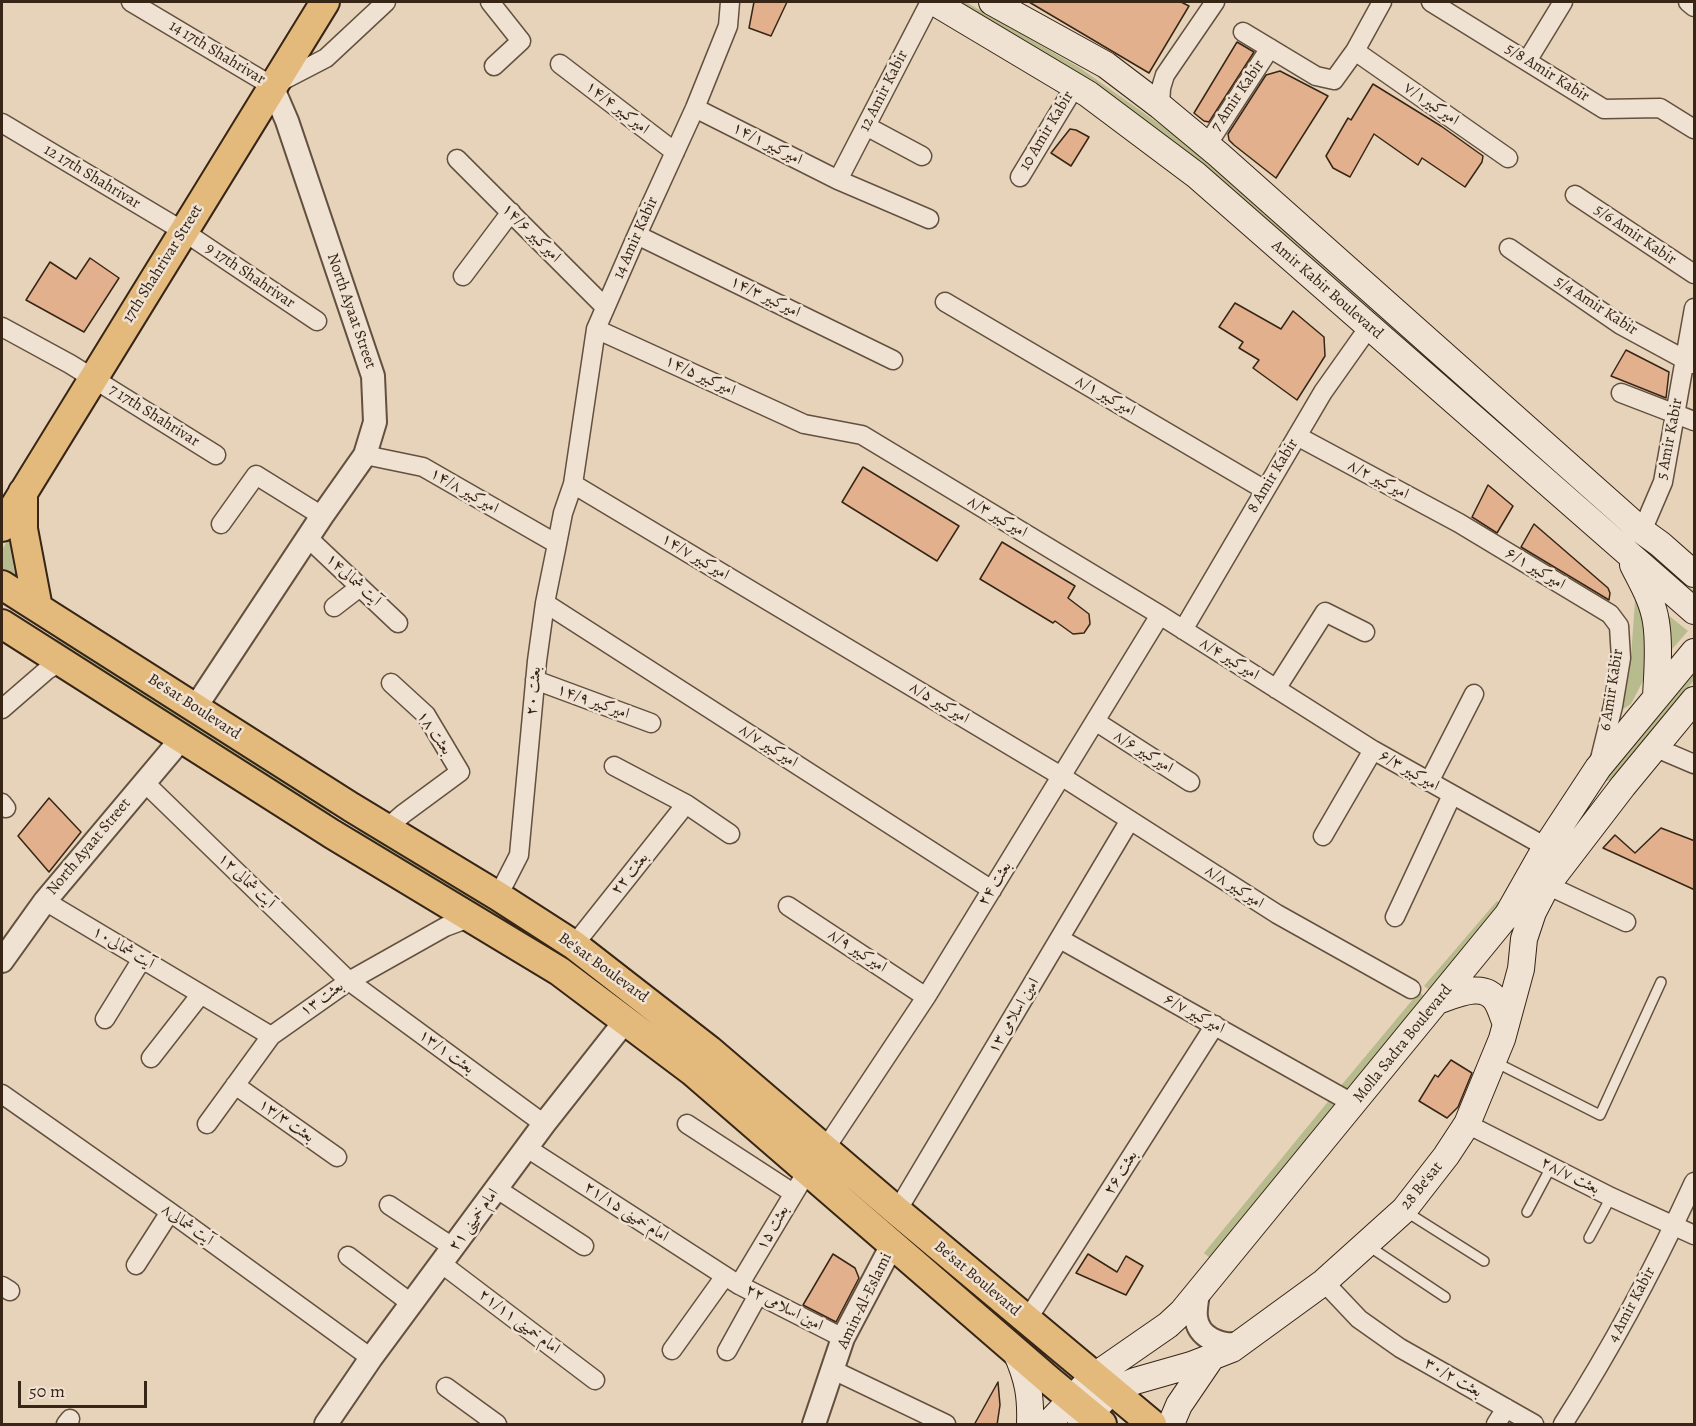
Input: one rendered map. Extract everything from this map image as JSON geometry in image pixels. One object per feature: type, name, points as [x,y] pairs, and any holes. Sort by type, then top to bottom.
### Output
[{"type":"main road","name":"17th Shahrivar Street","points":[[2,527],[12,501],[93,378],[324,2]]},
{"type":"main road","name":"Amir Kabir Boulevard","points":[[932,2],[1075,86],[1196,175],[1695,612]]},
{"type":"main road","name":"Amir Kabir Boulevard","points":[[1004,5],[1106,66],[1160,106],[1695,574]]},
{"type":"main road","points":[[1538,475],[1558,456]]},
{"type":"main road","points":[[2,639],[51,654],[49,614],[12,501]]},
{"type":"main road","points":[[1652,538],[1695,550]]},
{"type":"main road","points":[[1627,554],[1648,595],[1656,621],[1658,655],[1656,698]]},
{"type":"main road","name":"Be'sat Boulevard","points":[[2,585],[351,807],[574,945],[671,1019],[809,1171],[897,1211],[1036,1306],[1102,1384],[1152,1425]]},
{"type":"main road","name":"Be'sat Boulevard","points":[[2,624],[332,834],[559,971],[692,1071],[1017,1352],[1086,1416]]},
{"type":"main road","name":"Molla Sadra Boulevard","points":[[1102,1384],[1114,1361],[1168,1325],[1198,1293],[1508,914],[1546,847],[1598,768],[1695,652]]},
{"type":"main road","points":[[1654,747],[1690,708]]},
{"type":"main road","name":"28 Be'sat","points":[[1048,1425],[1086,1416],[1102,1384],[1135,1381],[1211,1358],[1239,1344],[1324,1282],[1404,1210],[1446,1156],[1467,1124],[1506,1024],[1521,969],[1524,939],[1533,912],[1547,885],[1654,747]]},
{"type":"main road","points":[[332,834],[351,807]]},
{"type":"main road","points":[[1437,1001],[1467,991],[1489,992],[1496,1000],[1506,1024]]},
{"type":"main road","points":[[1017,1352],[1026,1374],[1031,1398],[1030,1425]]},
{"type":"main road","points":[[1171,1425],[1179,1405],[1211,1358]]},
{"type":"street","name":"14 17th Shahrivar","points":[[130,2],[272,86]]},
{"type":"street","points":[[272,86],[326,57],[386,2]]},
{"type":"street","points":[[490,2],[521,41],[494,66]]},
{"type":"street","name":"14 Amir Kabir","points":[[573,484],[596,329],[695,108],[728,26],[730,2]]},
{"type":"street","name":"12 Amir Kabir","points":[[838,180],[932,2]]},
{"type":"street","points":[[1160,106],[1161,88],[1165,75],[1215,2]]},
{"type":"street","points":[[1243,32],[1316,76],[1334,80],[1355,51],[1382,2]]},
{"type":"street","points":[[1527,61],[1563,2]]},
{"type":"street","points":[[1688,2],[1695,6]]},
{"type":"street","name":"5/8 Amir Kabir","points":[[1437,3],[1604,109],[1660,108],[1695,129]]},
{"type":"street","name":"7 Amir Kabir","points":[[1207,145],[1270,48]]},
{"type":"street","name":"امیرکبیر۷/۱","points":[[1355,51],[1508,158]]},
{"type":"street","name":"امیرکبیر ۱۴/۴","points":[[560,64],[675,152]]},
{"type":"street","name":"North Ayaat Street","points":[[195,708],[365,454],[375,422],[373,376],[287,120],[272,86]]},
{"type":"street","name":"10 Amir Kabir","points":[[1020,177],[1075,86]]},
{"type":"street","name":"امیرکبیر ۱۴/۱","points":[[695,108],[838,180],[929,219]]},
{"type":"street","name":"12 17th Shahrivar","points":[[2,123],[183,231]]},
{"type":"street","points":[[866,126],[922,156]]},
{"type":"street","name":"امیرکبیر ۱۴/۶","points":[[457,159],[605,307]]},
{"type":"street","name":"5/6 Amir Kabir","points":[[1575,195],[1695,274]]},
{"type":"street","points":[[463,276],[511,212]]},
{"type":"street","name":"9 17th Shahrivar","points":[[183,231],[317,321]]},
{"type":"street","name":"امیرکبیر ۱۴/۳","points":[[637,235],[893,360]]},
{"type":"street","name":"5/4 Amir Kabir","points":[[1509,249],[1621,325],[1690,362]]},
{"type":"street","name":"امیرکبیر ۸/۱","points":[[945,302],[1266,490]]},
{"type":"street","name":"5 Amir Kabir","points":[[1652,538],[1675,413],[1690,362],[1695,308]]},
{"type":"street","name":"7 17th Shahrivar","points":[[2,327],[93,378],[216,455]]},
{"type":"street","name":"8 Amir Kabir","points":[[1183,630],[1323,392],[1369,327]]},
{"type":"street","name":"امیرکبیر ۱۴/۵","points":[[596,329],[804,424]]},
{"type":"street","points":[[1621,393],[1695,421]]},
{"type":"street","name":"امیرکبیر ۸/۳","points":[[804,424],[862,435],[1183,630]]},
{"type":"street","name":"امیرکبیر ۸/۲","points":[[1297,436],[1460,523]]},
{"type":"street","name":"امیرکبیر ۱۴/۸","points":[[365,454],[423,467],[557,544]]},
{"type":"street","points":[[221,524],[256,475],[322,516]]},
{"type":"street","name":"بعثت ۲۰","points":[[498,896],[519,855],[535,680],[545,603],[563,513],[573,484]]},
{"type":"street","name":"امیرکبیر ۱۴/۷","points":[[573,484],[817,630]]},
{"type":"street","name":"امیرکبیر ۶/۱","points":[[1460,523],[1610,615]]},
{"type":"street","name":"آیت شمالی۱۴","points":[[308,538],[398,623]]},
{"type":"street","points":[[334,607],[360,587]]},
{"type":"street","name":"امیرکبیر ۸/۷","points":[[545,603],[992,890]]},
{"type":"street","points":[[1276,689],[1325,612],[1365,632]]},
{"type":"street","name":"بعثت ۲۴","points":[[809,1171],[926,997],[1160,615]]},
{"type":"street","name":"6 Amir Kabir","points":[[1598,768],[1613,706],[1621,658],[1619,626],[1610,615]]},
{"type":"street","name":"امیرکبیر ۸/۵","points":[[817,630],[1061,776]]},
{"type":"street","name":"امیرکبیر ۸/۴","points":[[1183,630],[1276,689]]},
{"type":"street","points":[[2,709],[47,670],[51,654]]},
{"type":"street","name":"امیرکبیر ۱۴/۹","points":[[535,680],[651,723]]},
{"type":"street","name":"بعثت ۱۸","points":[[387,828],[460,772],[426,715],[391,683]]},
{"type":"street","name":"امیرکبیر ۶/۳","points":[[1276,689],[1373,750],[1546,847]]},
{"type":"street","points":[[1429,782],[1474,694]]},
{"type":"street","name":"امیرکبیر ۸/۶","points":[[1095,721],[1190,782]]},
{"type":"street","name":"North Ayaat Street","points":[[2,962],[45,901],[181,737]]},
{"type":"street","points":[[1654,747],[1695,764]]},
{"type":"street","points":[[1323,836],[1373,750]]},
{"type":"street","points":[[614,766],[686,804],[730,834]]},
{"type":"street","name":"امیرکبیر ۸/۸","points":[[1061,776],[1276,914],[1411,989]]},
{"type":"street","name":"آیت شمالی ۱۲","points":[[144,782],[348,981]]},
{"type":"street","points":[[1395,917],[1452,795]]},
{"type":"street","name":"بعثت ۲۲","points":[[574,945],[686,804]]},
{"type":"street","name":"امین اسلامی ۱۳","points":[[897,1211],[1130,820]]},
{"type":"street","points":[[1547,885],[1626,922]]},
{"type":"street","name":"آیت شمالی۱۰","points":[[45,901],[271,1036]]},
{"type":"street","name":"امیرکبیر ۸/۹","points":[[788,906],[926,997]]},
{"type":"street","name":"بعثت ۱۳","points":[[207,1124],[271,1036],[348,981],[445,927],[472,917]]},
{"type":"street","name":"امیرکبیر ۶/۷","points":[[1060,939],[1354,1104]]},
{"type":"street","points":[[105,1019],[142,959]]},
{"type":"street","name":"بعثت ۱۳/۱","points":[[348,981],[544,1124]]},
{"type":"street","points":[[151,1058],[201,994]]},
{"type":"street","name":"امام خمینی ۲۱","points":[[326,1425],[371,1358],[544,1124],[626,1020]]},
{"type":"street","name":"بعثت ۲۶","points":[[1036,1306],[1215,1025]]},
{"type":"street","name":"بعثت ۱۳/۳","points":[[235,1085],[337,1157]]},
{"type":"street","name":"آیت شمالی۸","points":[[2,1094],[371,1358]]},
{"type":"street","points":[[687,1124],[809,1171]]},
{"type":"street","name":"بعثت ۲۸/۷","points":[[1467,1124],[1611,1197],[1695,1235]]},
{"type":"street","name":"امام خمینی ۲۱/۱۵","points":[[527,1148],[732,1281]]},
{"type":"street","name":"بعثت ۱۵","points":[[672,1350],[732,1281],[809,1171]]},
{"type":"street","name":"4 Amir Kabir","points":[[1563,1425],[1594,1376],[1675,1225],[1695,1182]]},
{"type":"street","points":[[497,1189],[584,1246]]},
{"type":"street","name":"امام خمینی ۲۱/۱۱","points":[[389,1205],[595,1380]]},
{"type":"street","points":[[136,1265],[170,1212]]},
{"type":"street","name":"Amin-Al-Eslami","points":[[814,1425],[843,1338],[892,1245]]},
{"type":"street","points":[[348,1256],[412,1304]]},
{"type":"street","name":"امین اسلامی ۲۲","points":[[732,1281],[843,1338]]},
{"type":"street","name":"بعثت ۳۰/۲","points":[[1324,1282],[1359,1319],[1400,1348],[1534,1425]]},
{"type":"street","points":[[1198,1293],[1196,1317],[1200,1330],[1226,1345],[1239,1344]]},
{"type":"street","points":[[727,1351],[758,1295]]},
{"type":"street","points":[[833,1370],[946,1424]]},
{"type":"street","points":[[446,1387],[497,1425]]},
{"type":"street","points":[[1496,1425],[1506,1408]]},
{"type":"lane","points":[[1493,1061],[1600,1115],[1661,982]]},
{"type":"lane","points":[[1527,1212],[1551,1167]]},
{"type":"lane","points":[[1589,1238],[1611,1197]]},
{"type":"lane","points":[[1404,1210],[1484,1261]]},
{"type":"lane","points":[[1366,1244],[1445,1297]]},
{"type":"green space","points":[[953,2],[966,2],[1080,68],[1221,171],[1694,591],[1694,602],[1493,421]]},
{"type":"green space","points":[[9,538],[14,570],[22,587],[2,575],[2,550]]},
{"type":"green space","points":[[1636,587],[1646,614],[1646,675],[1631,704],[1620,711],[1631,657]]},
{"type":"green space","points":[[1663,611],[1688,631],[1666,656]]},
{"type":"green space","points":[[57,638],[332,811],[328,818],[52,646]]},
{"type":"green space","points":[[1694,667],[1694,680],[1612,780],[1605,781],[1606,772]]},
{"type":"green space","points":[[361,825],[595,972],[690,1047],[355,833]]},
{"type":"green space","points":[[1497,901],[1503,906],[1431,991],[1424,986]]},
{"type":"green space","points":[[1419,992],[1425,997],[1346,1093],[1339,1088]]},
{"type":"green space","points":[[1331,1098],[1337,1103],[1210,1258],[1204,1253]]},
{"type":"building","points":[[754,2],[787,2],[771,36],[749,28]]},
{"type":"building","points":[[1029,2],[1181,2],[1189,6],[1149,73]]},
{"type":"building","points":[[1237,42],[1254,52],[1209,122],[1204,121],[1194,113]]},
{"type":"building","points":[[1280,71],[1328,96],[1276,178],[1234,145],[1229,140],[1228,134],[1266,75]]},
{"type":"building","points":[[1373,84],[1441,126],[1483,156],[1482,162],[1465,187],[1422,158],[1418,165],[1374,134],[1350,177],[1333,168],[1326,156],[1348,118],[1351,120]]},
{"type":"building","points":[[1070,129],[1089,137],[1071,166],[1051,153]]},
{"type":"building","points":[[90,258],[119,278],[84,332],[26,300],[50,262],[76,279]]},
{"type":"building","points":[[1235,303],[1281,329],[1293,311],[1324,337],[1325,356],[1297,400],[1253,368],[1259,360],[1239,348],[1243,342],[1219,327]]},
{"type":"building","points":[[1626,350],[1669,372],[1666,398],[1611,376]]},
{"type":"building","points":[[863,467],[959,526],[937,561],[842,502]]},
{"type":"building","points":[[1488,485],[1513,506],[1497,533],[1472,517]]},
{"type":"building","points":[[1534,524],[1608,588],[1609,600],[1521,547]]},
{"type":"building","points":[[1002,542],[1075,586],[1068,598],[1089,614],[1090,624],[1084,633],[1073,634],[1055,621],[1053,623],[980,579]]},
{"type":"building","points":[[49,798],[81,832],[49,872],[18,836]]},
{"type":"building","points":[[1661,828],[1695,841],[1695,890],[1603,848],[1615,835],[1635,853]]},
{"type":"building","points":[[1451,1060],[1472,1073],[1458,1107],[1447,1118],[1419,1101],[1435,1075],[1438,1077]]},
{"type":"building","points":[[833,1254],[855,1268],[859,1278],[836,1322],[803,1305]]},
{"type":"building","points":[[1088,1254],[1117,1272],[1126,1256],[1143,1266],[1126,1295],[1076,1273]]},
{"type":"building","points":[[998,1382],[1000,1405],[997,1425],[974,1425]]}]
